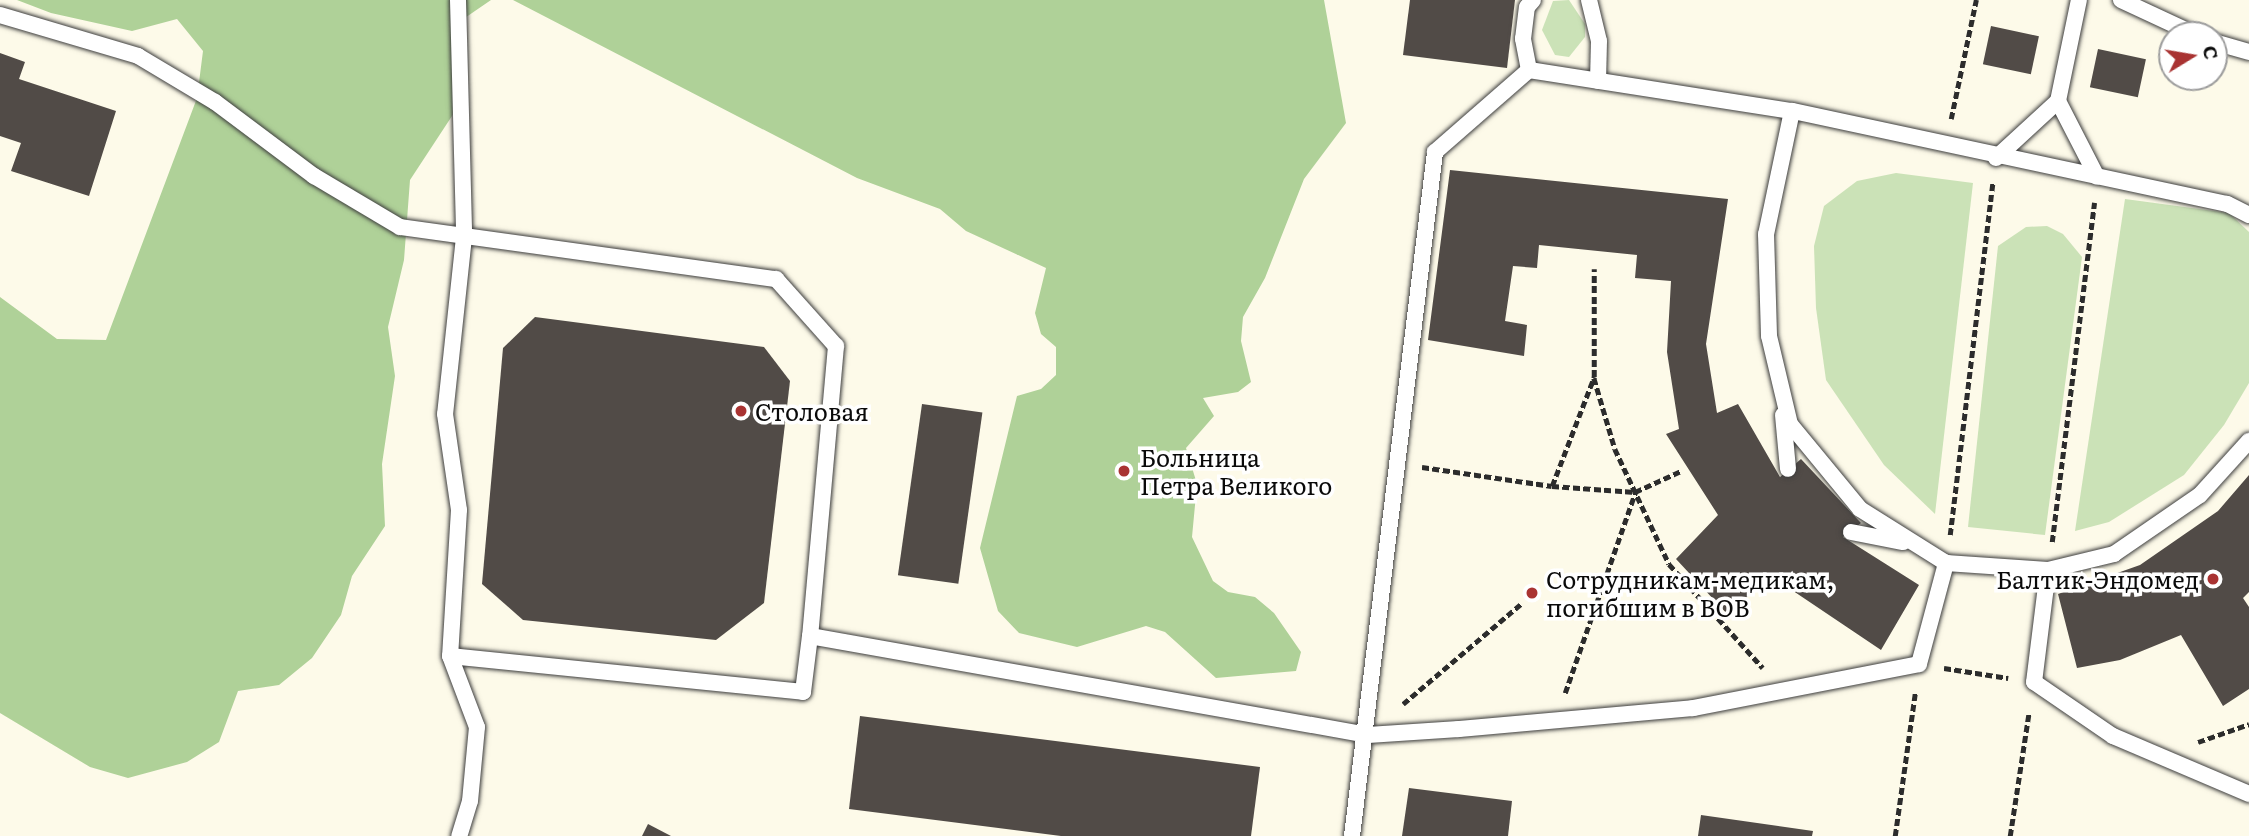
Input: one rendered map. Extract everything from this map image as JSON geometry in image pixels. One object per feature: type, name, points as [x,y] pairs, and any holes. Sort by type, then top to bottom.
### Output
[{"type":"lane","points":[[458,0],[464,237],[445,414],[459,510],[450,656],[477,727],[470,801],[459,836]]},
{"type":"lane","points":[[1529,70],[1523,39],[1527,7],[1533,0]]},
{"type":"lane","points":[[1589,0],[1599,41],[1598,81]]},
{"type":"lane","points":[[1996,158],[2058,101],[2079,0]]},
{"type":"lane","points":[[2121,0],[2166,21]]},
{"type":"lane","points":[[0,15],[138,56],[215,102],[314,177],[400,227],[776,279],[836,346],[803,692],[450,656]]},
{"type":"lane","points":[[2228,46],[2249,52]]},
{"type":"lane","points":[[1529,70],[1792,111],[1947,142],[1996,158],[2227,204],[2249,215]]},
{"type":"lane","points":[[1352,836],[1368,734],[1435,152],[1529,70]]},
{"type":"lane","points":[[2058,101],[2097,177]]},
{"type":"lane","points":[[1792,111],[1766,234],[1769,337],[1790,424],[1860,509],[1909,543],[1946,563],[2048,570],[2114,554],[2200,495],[2249,441]]},
{"type":"lane","points":[[1780,381],[1788,469]]},
{"type":"lane","points":[[1851,532],[1909,543]]},
{"type":"lane","points":[[810,636],[1368,734],[1693,708],[1919,664],[1946,563]]},
{"type":"lane","points":[[2048,570],[2034,682],[2113,736],[2249,793]]},
{"type":"path","points":[[1947,142],[1976,0]]},
{"type":"path","points":[[1946,563],[1996,158]]},
{"type":"path","points":[[2048,570],[2097,177]]},
{"type":"path","points":[[1594,269],[1594,377],[1615,449],[1669,564],[1783,690]]},
{"type":"path","points":[[1552,486],[1594,377]]},
{"type":"path","points":[[1398,464],[1552,486],[1635,492],[1681,471]]},
{"type":"path","points":[[1555,720],[1635,492]]},
{"type":"path","points":[[1368,734],[1521,604]]},
{"type":"path","points":[[1895,836],[1919,664],[2034,682],[2010,836]]},
{"type":"green space","points":[[17,0],[491,0],[456,24],[465,78],[452,116],[410,180],[404,260],[388,327],[395,376],[382,464],[385,526],[352,576],[341,615],[312,658],[279,685],[238,691],[219,742],[187,762],[128,778],[90,767],[0,713],[0,297],[57,339],[106,340],[197,98],[203,51],[177,19],[132,31],[51,13]]},
{"type":"green space","points":[[513,0],[1324,0],[1346,123],[1304,179],[1265,278],[1243,317],[1241,341],[1251,382],[1238,392],[1203,398],[1214,416],[1186,448],[1197,484],[1192,537],[1213,581],[1228,592],[1255,597],[1274,613],[1301,652],[1296,671],[1216,678],[1165,632],[1146,626],[1077,647],[1019,633],[998,611],[980,548],[1017,396],[1041,389],[1056,375],[1056,347],[1041,334],[1035,313],[1046,268],[966,231],[940,209],[857,178]]},
{"type":"green space","points":[[1569,0],[1585,24],[1585,37],[1569,57],[1555,55],[1542,30],[1553,1]]},
{"type":"green space","points":[[1896,173],[1973,183],[1935,514],[1884,465],[1826,380],[1816,308],[1814,246],[1824,206],[1857,181]]},
{"type":"green space","points":[[2125,199],[2229,213],[2249,232],[2249,383],[2224,425],[2184,475],[2109,522],[2075,531]]},
{"type":"green space","points":[[2047,226],[2063,234],[2082,257],[2045,535],[1968,527],[1998,246],[2026,227]]},
{"type":"building","points":[[1410,0],[1515,0],[1507,68],[1403,55]]},
{"type":"building","points":[[1991,26],[2039,36],[2031,74],[1983,64]]},
{"type":"building","points":[[2098,49],[2146,59],[2138,97],[2090,87]]},
{"type":"building","points":[[0,53],[25,62],[19,79],[116,111],[89,196],[11,171],[21,143],[0,136]]},
{"type":"building","points":[[1450,170],[1728,199],[1706,344],[1717,413],[1738,404],[1780,477],[1801,459],[1861,523],[1843,537],[1919,585],[1881,650],[1768,574],[1729,616],[1676,559],[1718,515],[1666,434],[1679,429],[1667,352],[1671,281],[1635,278],[1637,255],[1539,245],[1537,268],[1513,266],[1505,321],[1527,325],[1524,356],[1428,340]]},
{"type":"building","points":[[535,317],[764,347],[790,381],[764,603],[716,640],[523,620],[482,584],[503,348]]},
{"type":"building","points":[[922,404],[982,412],[958,584],[898,575]]},
{"type":"building","points":[[2249,475],[2249,592],[2243,598],[2249,607],[2249,689],[2223,706],[2181,635],[2120,660],[2077,668],[2058,594],[2140,565],[2218,511]]},
{"type":"building","points":[[860,716],[1260,767],[1251,836],[1061,836],[849,809]]},
{"type":"building","points":[[1409,788],[1512,801],[1508,836],[1402,836]]},
{"type":"building","points":[[1701,815],[1813,831],[1812,836],[1698,836]]},
{"type":"building","points":[[648,824],[671,836],[642,836]]},
{"type":"place","name":"Столовая","points":[[741,411]]},
{"type":"place","name":"Больница Петра Великого","points":[[1124,471]]},
{"type":"place","name":"Балтик-Эндомед","points":[[2213,579]]},
{"type":"place","name":"Сотрудникам-медикам, погибшим в ВОВ","points":[[1532,593]]}]
